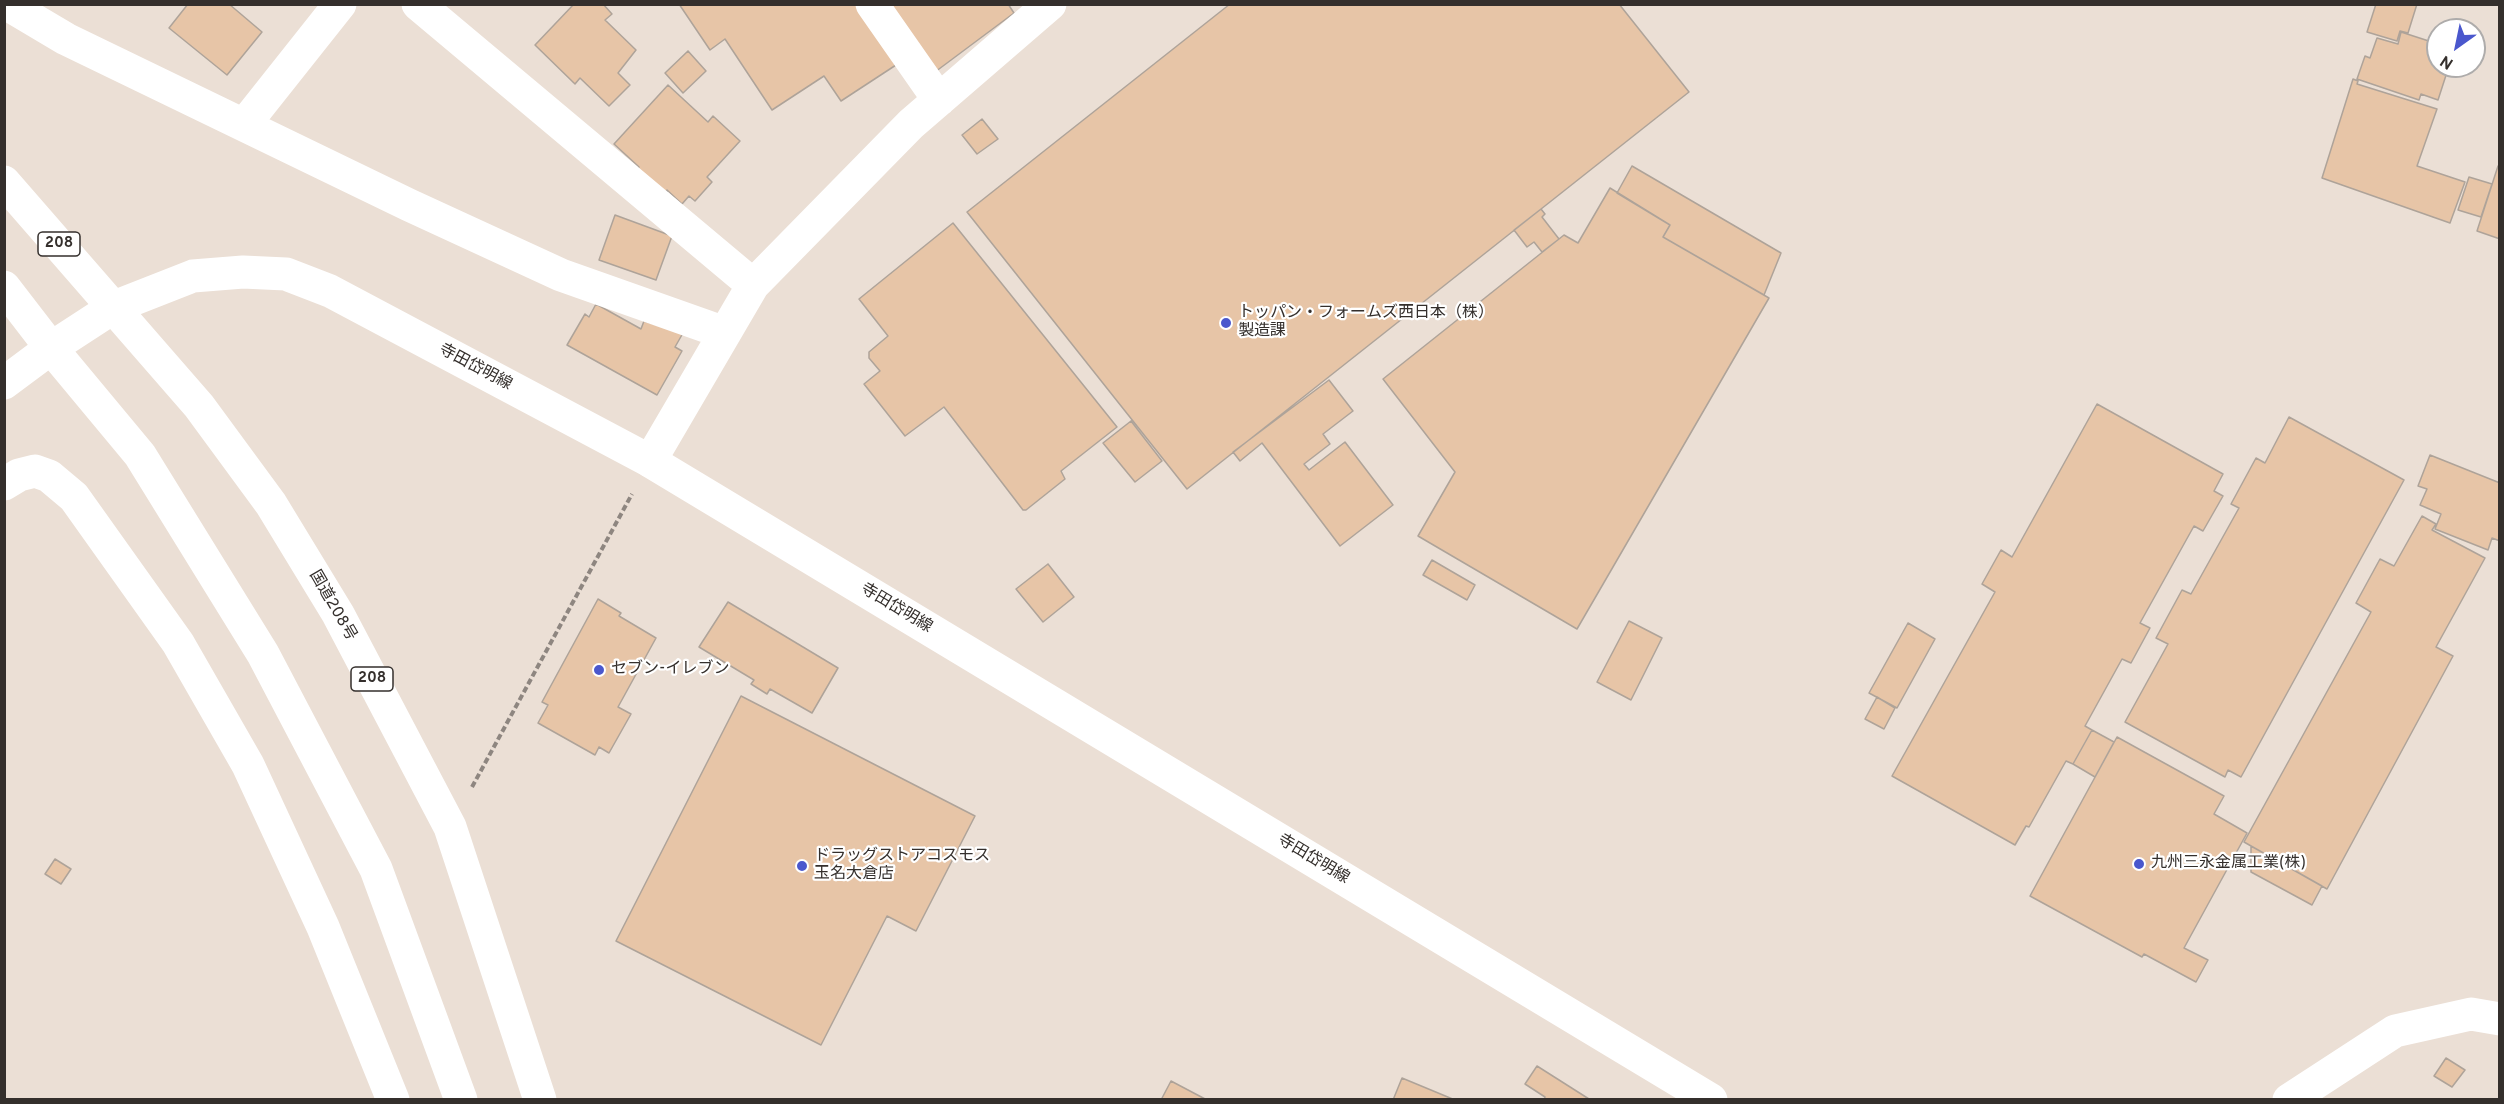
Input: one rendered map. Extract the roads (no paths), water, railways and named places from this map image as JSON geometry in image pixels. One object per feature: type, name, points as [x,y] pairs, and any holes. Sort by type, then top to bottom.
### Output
[{"type":"main road","points":[[7,4],[66,39],[561,275],[725,333]]},
{"type":"main road","points":[[243,125],[340,4]]},
{"type":"main road","points":[[418,4],[753,285]]},
{"type":"main road","points":[[872,4],[939,100]]},
{"type":"main road","points":[[650,461],[753,285],[902,133],[1050,4]]},
{"type":"main road","name":"国道208号","points":[[4,182],[199,406],[271,504],[338,614],[450,827],[540,1100]]},
{"type":"main road","name":"寺田岱明線","points":[[4,383],[51,348],[114,307],[193,276],[243,272],[286,274],[330,291],[650,461],[1711,1100]]},
{"type":"main road","points":[[4,287],[51,348],[140,455],[263,654],[376,869],[461,1100]]},
{"type":"main road","points":[[4,484],[19,475],[35,471],[49,476],[74,497],[178,643],[253,776],[323,927],[393,1100]]},
{"type":"main road","points":[[2289,1100],[2395,1032],[2471,1014],[2499,1019]]},
{"type":"place","name":"トッパン・フォームズ西日本（株） 製造課","points":[[1226,323]]},
{"type":"place","name":"セブン-イレブン","points":[[599,670]]},
{"type":"place","name":"九州三永金属工業(株)","points":[[2139,864]]},
{"type":"place","name":"ドラッグストアコスモス 玉名大倉店","points":[[802,866]]}]
